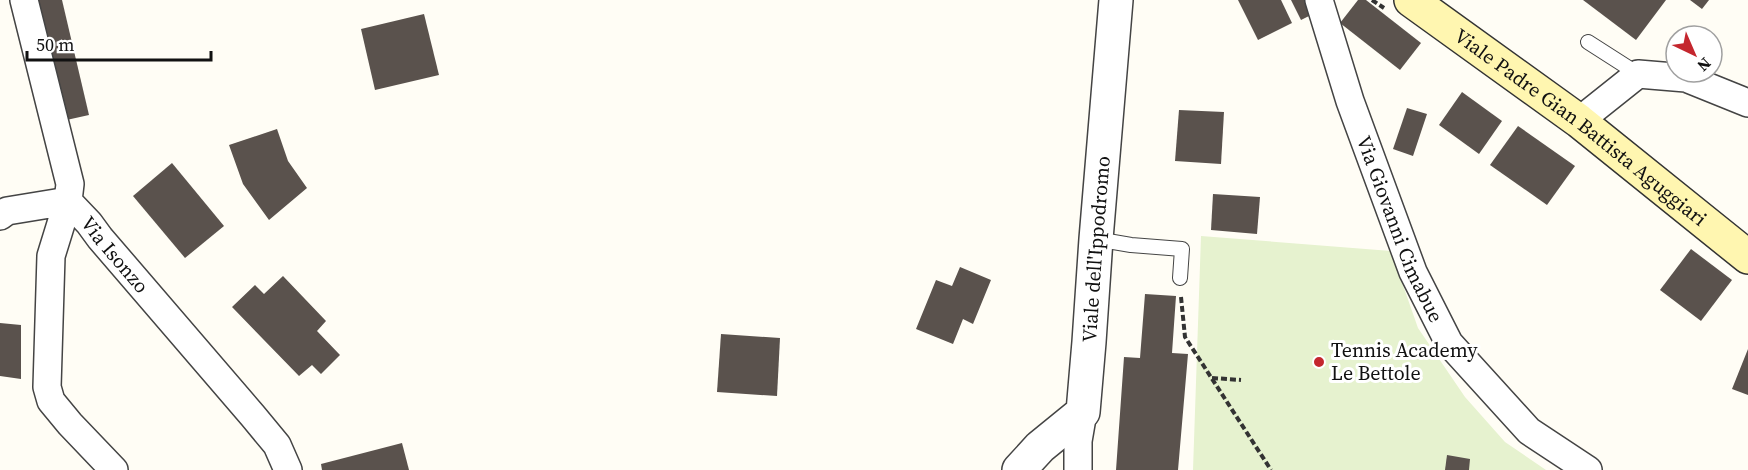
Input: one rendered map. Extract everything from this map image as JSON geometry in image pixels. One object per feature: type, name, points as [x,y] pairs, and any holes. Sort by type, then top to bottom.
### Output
[{"type":"main road","name":"Viale Padre Gian Battista Aguggiari","points":[[1411,0],[1579,121],[1748,257]]},
{"type":"street","name":"Via Isonzo","points":[[24,0],[70,184],[68,201],[277,445],[288,470]]},
{"type":"street","name":"Viale dell'Ippodromo","points":[[1083,412],[1116,0]]},
{"type":"street","name":"Via Giovanni Cimabue","points":[[1319,0],[1350,101],[1413,272],[1449,343],[1528,432],[1588,470]]},
{"type":"street","points":[[1579,121],[1638,74],[1686,78],[1748,103]]},
{"type":"street","points":[[0,216],[7,211],[68,201],[51,256],[47,387],[51,401],[114,470]]},
{"type":"street","points":[[1019,470],[1040,447],[1083,412]]},
{"type":"street","points":[[1078,470],[1078,441],[1083,412]]},
{"type":"lane","points":[[1588,42],[1638,74]]},
{"type":"lane","points":[[1096,239],[1131,245],[1182,249],[1180,278]]},
{"type":"path","points":[[1180,278],[1185,337],[1271,470]]},
{"type":"path","points":[[1211,378],[1241,380]]},
{"type":"green space","name":"Tennis Academy Le Bettole","points":[[1201,236],[1391,251],[1418,328],[1465,397],[1505,442],[1546,470],[1193,470]]},
{"type":"building","points":[[33,0],[62,0],[89,115],[62,121]]},
{"type":"building","points":[[1238,0],[1281,0],[1292,23],[1258,40]]},
{"type":"building","points":[[1291,0],[1306,0],[1313,14],[1301,20]]},
{"type":"building","points":[[1358,0],[1366,0],[1421,43],[1400,70],[1340,23]]},
{"type":"building","points":[[1583,0],[1666,0],[1636,40]]},
{"type":"building","points":[[1690,0],[1709,0],[1702,9]]},
{"type":"building","points":[[424,14],[439,75],[375,90],[361,29]]},
{"type":"building","points":[[1462,92],[1502,121],[1479,154],[1439,125]]},
{"type":"building","points":[[1407,108],[1427,114],[1413,156],[1393,149]]},
{"type":"building","points":[[1179,110],[1224,112],[1221,164],[1175,161]]},
{"type":"building","points":[[1518,126],[1575,166],[1547,205],[1490,165]]},
{"type":"building","points":[[277,129],[288,161],[307,188],[269,220],[243,184],[229,145]]},
{"type":"building","points":[[172,163],[224,226],[185,258],[133,196]]},
{"type":"building","points":[[1213,194],[1260,197],[1257,234],[1211,230]]},
{"type":"building","points":[[1691,249],[1732,280],[1701,321],[1660,290]]},
{"type":"building","points":[[960,267],[991,280],[973,324],[963,319],[953,344],[916,329],[936,280],[952,286]]},
{"type":"building","points":[[283,276],[326,321],[317,331],[340,355],[321,374],[312,365],[299,376],[232,307],[255,285],[264,294]]},
{"type":"building","points":[[1145,294],[1176,296],[1172,353],[1188,354],[1178,470],[1116,470],[1124,357],[1140,358]]},
{"type":"building","points":[[0,323],[21,325],[21,379],[0,376]]},
{"type":"building","points":[[721,334],[780,338],[777,396],[717,392]]},
{"type":"building","points":[[1748,349],[1748,395],[1732,389]]},
{"type":"building","points":[[402,443],[409,470],[322,470],[321,464]]},
{"type":"building","points":[[1447,455],[1470,459],[1469,470],[1445,470]]},
{"type":"place","name":"Tennis Academy Le Bettole","points":[[1319,362]]}]
